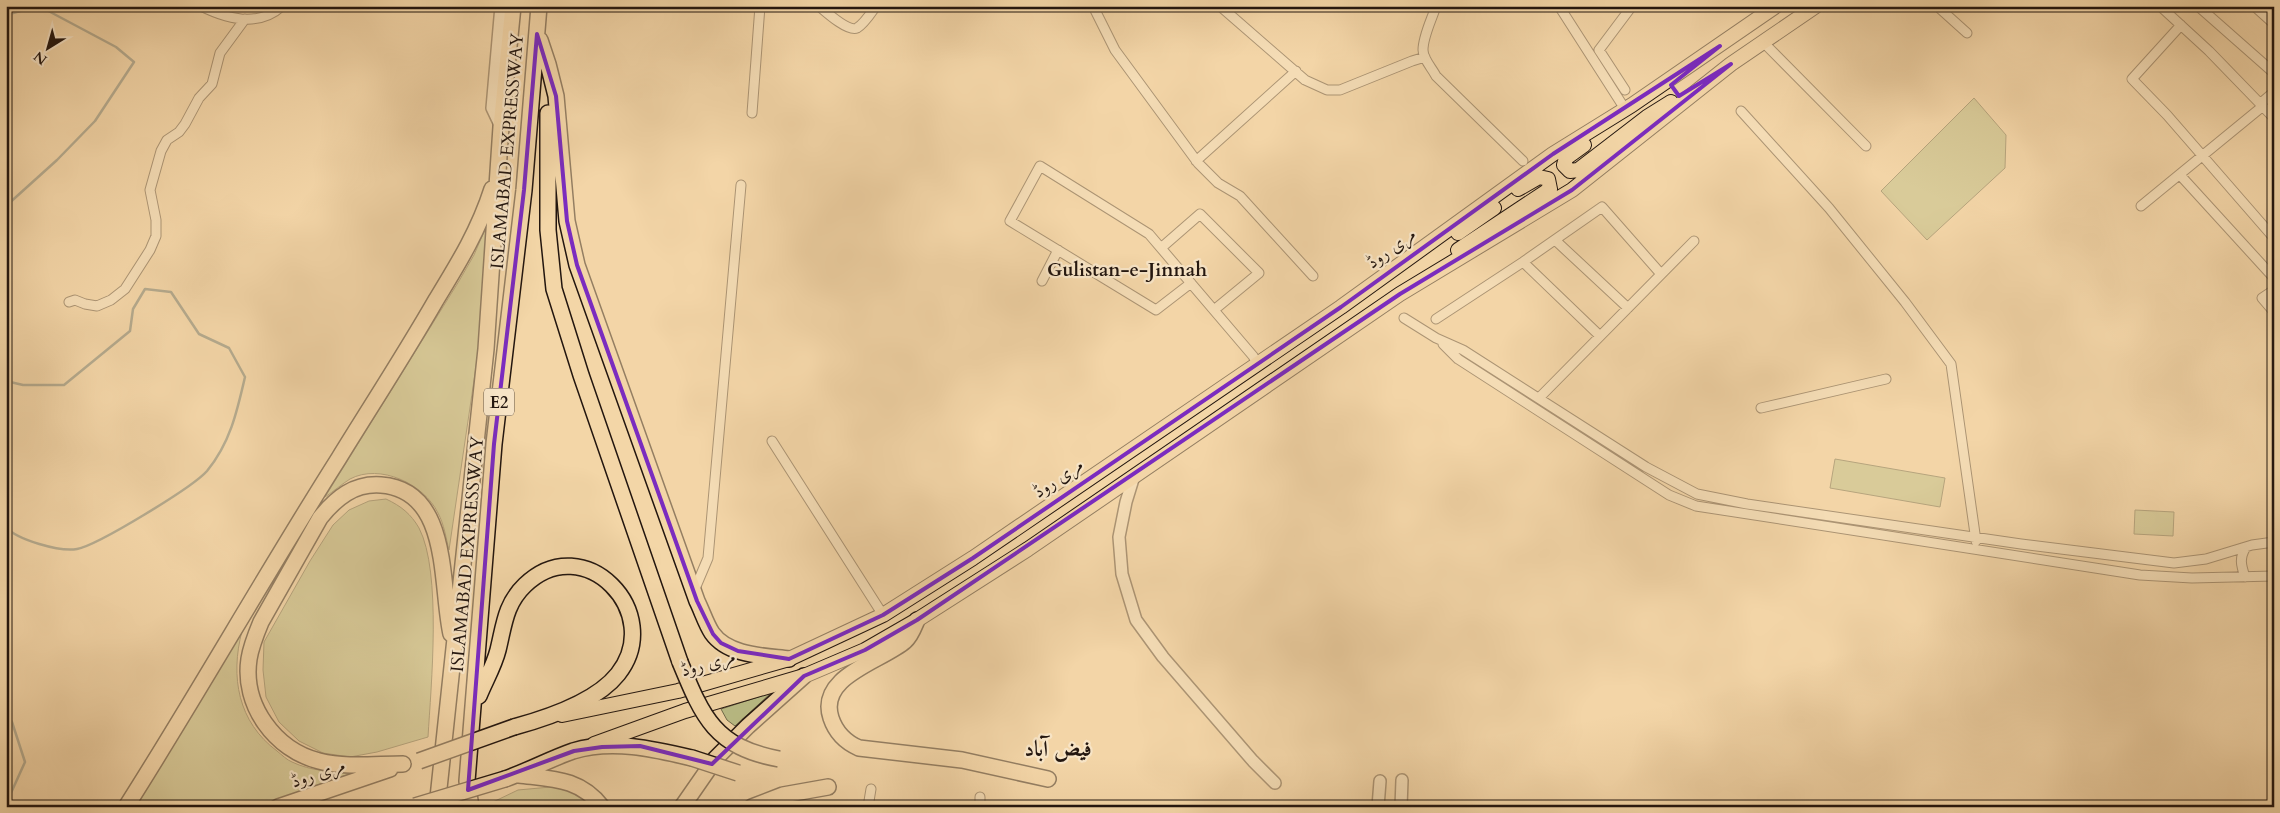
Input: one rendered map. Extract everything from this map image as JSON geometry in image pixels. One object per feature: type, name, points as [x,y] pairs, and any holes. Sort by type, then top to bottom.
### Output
[{"type":"highway","name":"ISLAMABAD EXPRESSWAY","points":[[437,807],[486,349],[501,127],[512,6]]},
{"type":"highway","name":"ISLAMABAD EXPRESSWAY","points":[[471,807],[467,781],[494,444],[524,190],[540,6]]},
{"type":"highway","points":[[538,29],[556,96],[567,221],[577,265],[694,591],[712,634],[722,643],[738,651],[789,659]]},
{"type":"highway","points":[[537,50],[548,112],[548,230],[554,289],[581,374],[680,662],[697,702],[704,715],[718,732],[746,751],[779,759]]},
{"type":"highway","points":[[126,807],[270,568],[461,258],[483,216],[498,172]]},
{"type":"highway","points":[[403,764],[338,764],[303,756],[276,738],[259,714],[253,698],[249,680],[249,661],[261,622],[320,518],[332,503],[347,492],[362,486],[380,485],[406,492],[419,502],[428,514],[438,544],[447,616],[454,646]]},
{"type":"highway","points":[[474,709],[497,652],[503,619],[517,594],[537,576],[549,570],[576,567],[589,570],[615,587],[623,599],[632,631],[630,650],[621,669],[608,684],[585,700],[538,720]]},
{"type":"highway","points":[[917,620],[907,639],[895,648],[863,665],[840,683],[832,695],[830,707],[830,716],[838,732],[849,744],[859,748],[962,760],[1048,779]]},
{"type":"highway","points":[[682,807],[716,758],[748,726],[804,676]]},
{"type":"highway","name":"مری روڈ","points":[[278,807],[538,720]]},
{"type":"highway","points":[[414,806],[512,777],[574,751],[602,747],[640,746],[692,758],[738,772]]},
{"type":"highway","points":[[512,777],[564,781],[580,786],[594,796],[602,807]]},
{"type":"highway","points":[[752,807],[783,795],[828,787]]},
{"type":"main road","name":"مری روڈ","points":[[538,720],[678,691],[789,659],[882,615],[973,558],[1258,364],[1341,307],[1553,154],[1720,46],[1776,6]]},
{"type":"main road","points":[[1720,46],[1654,98],[1566,158],[1564,165],[1570,171],[1578,170],[1647,117],[1731,64],[1816,6]]},
{"type":"main road","points":[[1400,294],[1572,190],[1731,64]]},
{"type":"main road","points":[[574,751],[686,711],[804,676],[865,650],[917,620],[1028,549],[1400,294],[1473,239],[1550,188],[1548,179],[1539,177],[1522,186],[1475,222],[1341,307]]},
{"type":"street","points":[[201,6],[235,19],[245,20],[266,17],[282,6]]},
{"type":"street","points":[[501,6],[492,108],[501,127]]},
{"type":"street","points":[[752,114],[760,6]]},
{"type":"street","points":[[819,6],[848,28],[854,29],[859,27],[876,6]]},
{"type":"street","points":[[1093,6],[1115,50],[1196,161],[1218,183],[1240,196],[1313,276]]},
{"type":"street","points":[[1220,6],[1315,86],[1327,90],[1340,90],[1412,61],[1425,58]]},
{"type":"street","points":[[1436,6],[1424,43],[1423,51],[1425,58],[1436,76],[1523,161]]},
{"type":"street","points":[[1559,6],[1625,109]]},
{"type":"street","points":[[1625,90],[1599,50],[1632,6]]},
{"type":"street","points":[[1937,6],[1967,33]]},
{"type":"street","points":[[2160,6],[2274,118]]},
{"type":"street","points":[[2198,6],[2274,73]]},
{"type":"street","points":[[2254,6],[2274,24]]},
{"type":"street","points":[[2264,15],[2272,6]]},
{"type":"street","points":[[69,302],[75,300],[97,306],[111,300],[125,289],[150,250],[156,236],[156,220],[150,190],[161,152],[167,140],[179,132],[185,124],[199,98],[212,84],[220,53],[245,20]]},
{"type":"street","points":[[2180,25],[2132,80],[2167,115],[2274,238]]},
{"type":"street","points":[[1764,42],[1866,146]]},
{"type":"street","points":[[1196,161],[1296,71]]},
{"type":"street","points":[[2141,206],[2262,105],[2274,92]]},
{"type":"street","points":[[1742,111],[1829,208],[1905,302],[1951,364],[1977,549]]},
{"type":"street","points":[[1191,283],[1156,310],[1010,221],[1040,166],[1149,234],[1191,283],[1214,310],[1258,364]]},
{"type":"street","points":[[2180,174],[2274,278]]},
{"type":"street","points":[[694,591],[708,558],[741,185]]},
{"type":"street","points":[[1436,319],[1602,207],[1661,274]]},
{"type":"street","points":[[1161,248],[1200,214],[1259,272],[1214,310]]},
{"type":"street","points":[[1555,240],[1628,308]]},
{"type":"street","points":[[1540,398],[1694,240]]},
{"type":"street","points":[[1042,281],[1058,250]]},
{"type":"street","points":[[1523,262],[1600,336]]},
{"type":"street","points":[[2274,290],[2262,298],[2274,312]]},
{"type":"street","points":[[1404,318],[1436,338],[1463,350],[1646,466],[1697,494],[1756,506],[2174,562],[2206,559],[2246,547],[2274,542]]},
{"type":"street","points":[[1436,338],[1458,359],[1669,496],[1696,506],[2140,575],[2174,577],[2274,576]]},
{"type":"street","points":[[1761,408],[1886,379]]},
{"type":"street","points":[[772,441],[882,615]]},
{"type":"street","points":[[1134,476],[1126,502],[1119,538],[1122,574],[1136,620],[1147,638],[1253,761],[1275,783]]},
{"type":"street","points":[[2245,577],[2240,563],[2246,547]]},
{"type":"street","points":[[2174,562],[2174,577]]},
{"type":"street","points":[[1401,807],[1402,780]]},
{"type":"street","points":[[1378,807],[1380,781]]},
{"type":"street","points":[[868,807],[871,789]]},
{"type":"street","points":[[980,797],[980,807]]},
{"type":"highlighted area","points":[[537,34],[556,96],[567,221],[577,265],[697,601],[713,634],[721,643],[738,651],[789,659],[883,615],[973,558],[1341,307],[1553,154],[1720,46],[1671,85],[1679,96],[1731,64],[1572,190],[1400,294],[917,620],[865,650],[804,676],[712,764],[640,746],[602,747],[574,751],[468,790],[494,444],[524,190]]},
{"type":"green space","points":[[1974,98],[2006,135],[2005,168],[1927,240],[1881,191]]},
{"type":"green space","points":[[490,218],[478,353],[449,550],[445,531],[438,513],[423,493],[400,479],[374,473],[362,475],[350,479],[325,497],[459,281],[474,255]]},
{"type":"green space","points":[[1835,459],[1945,478],[1940,507],[1830,488]]},
{"type":"green space","points":[[386,499],[405,511],[419,528],[431,572],[433,660],[428,737],[377,752],[350,757],[323,753],[299,741],[279,722],[266,697],[263,670],[264,642],[310,561],[333,525],[349,510],[369,501]]},
{"type":"green space","points":[[2135,510],[2174,512],[2173,536],[2134,534]]},
{"type":"green space","points":[[242,631],[238,648],[238,682],[240,697],[253,726],[264,739],[290,761],[314,769],[352,773],[255,807],[135,807]]},
{"type":"green space","points":[[771,693],[735,726],[727,720],[721,709]]},
{"type":"green space","points":[[561,786],[580,793],[594,807],[492,807],[493,802],[518,790]]},
{"type":"waterway","points":[[6,15],[38,6]]},
{"type":"waterway","points":[[6,206],[57,160],[95,121],[134,62],[116,47],[39,6]]},
{"type":"waterway","points":[[6,381],[23,385],[64,385],[130,331],[133,309],[145,289],[171,292],[199,334],[229,348],[245,377],[232,427],[215,460],[198,479],[165,502],[124,527],[77,549],[60,549],[39,544],[19,536],[6,527]]},
{"type":"waterway","points":[[6,714],[12,722],[25,762],[6,804]]},
{"type":"district","name":"Gulistan-e-Jinnah","points":[[1127,269]]},
{"type":"district","name":"فیض آباد","points":[[1058,748]]}]
